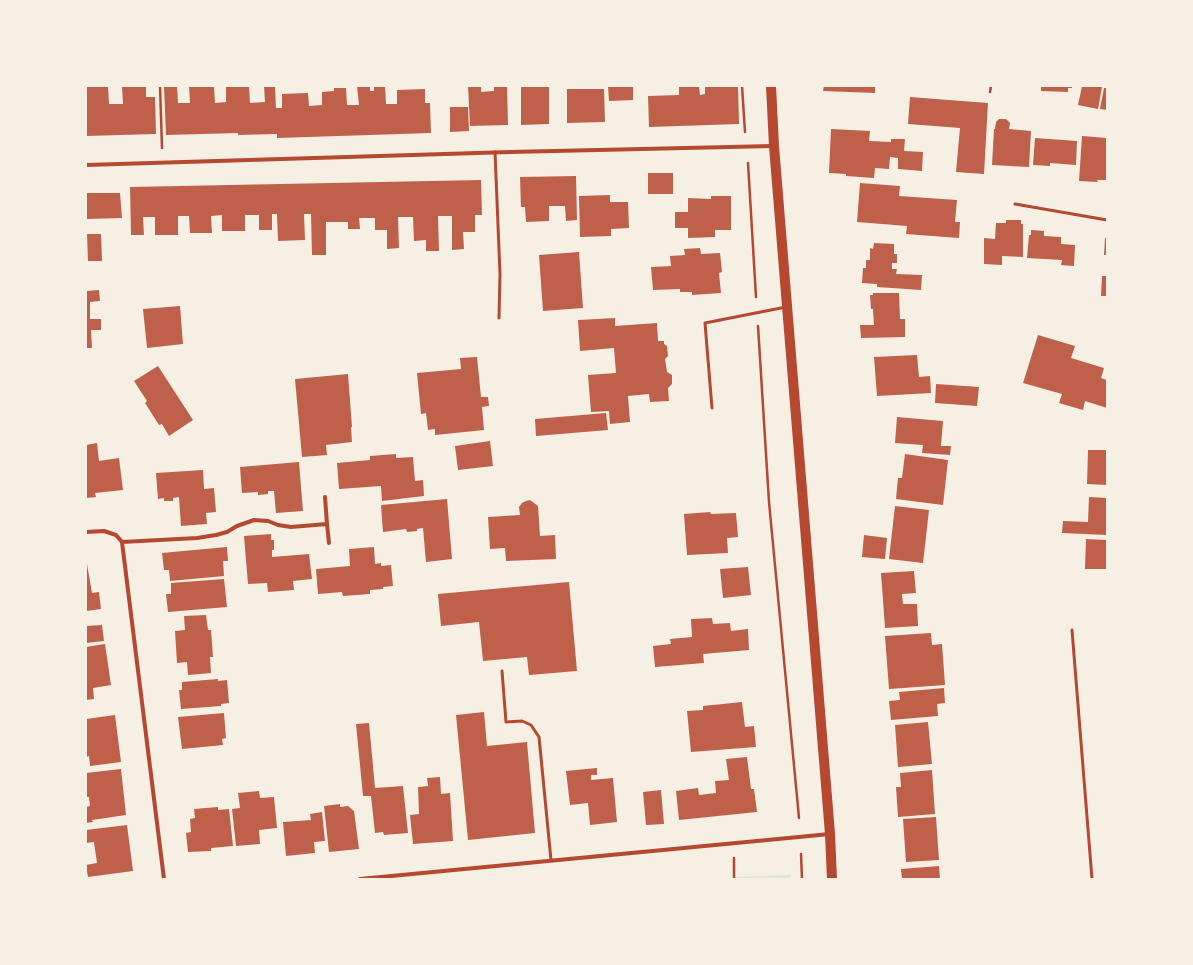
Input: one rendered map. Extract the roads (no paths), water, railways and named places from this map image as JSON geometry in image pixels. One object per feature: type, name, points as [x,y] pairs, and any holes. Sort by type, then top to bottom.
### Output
[{"type":"main road","points":[[771,86],[774,146],[830,834],[832,879]]},
{"type":"street","points":[[86,165],[495,152],[774,146]]},
{"type":"street","points":[[325,497],[329,543]]},
{"type":"street","points":[[122,542],[197,538],[216,535],[227,532],[237,526],[254,520],[262,520],[291,527],[327,524]]},
{"type":"street","points":[[86,532],[104,531],[116,535],[122,542],[164,879]]},
{"type":"street","points":[[360,879],[830,834]]},
{"type":"lane","points":[[495,152],[500,274],[499,318]]},
{"type":"lane","points":[[1016,204],[1107,220]]},
{"type":"lane","points":[[712,408],[705,323],[787,306]]},
{"type":"lane","points":[[1072,630],[1092,879]]},
{"type":"lane","points":[[502,671],[506,722],[522,721],[531,725],[539,737],[551,860]]}]
